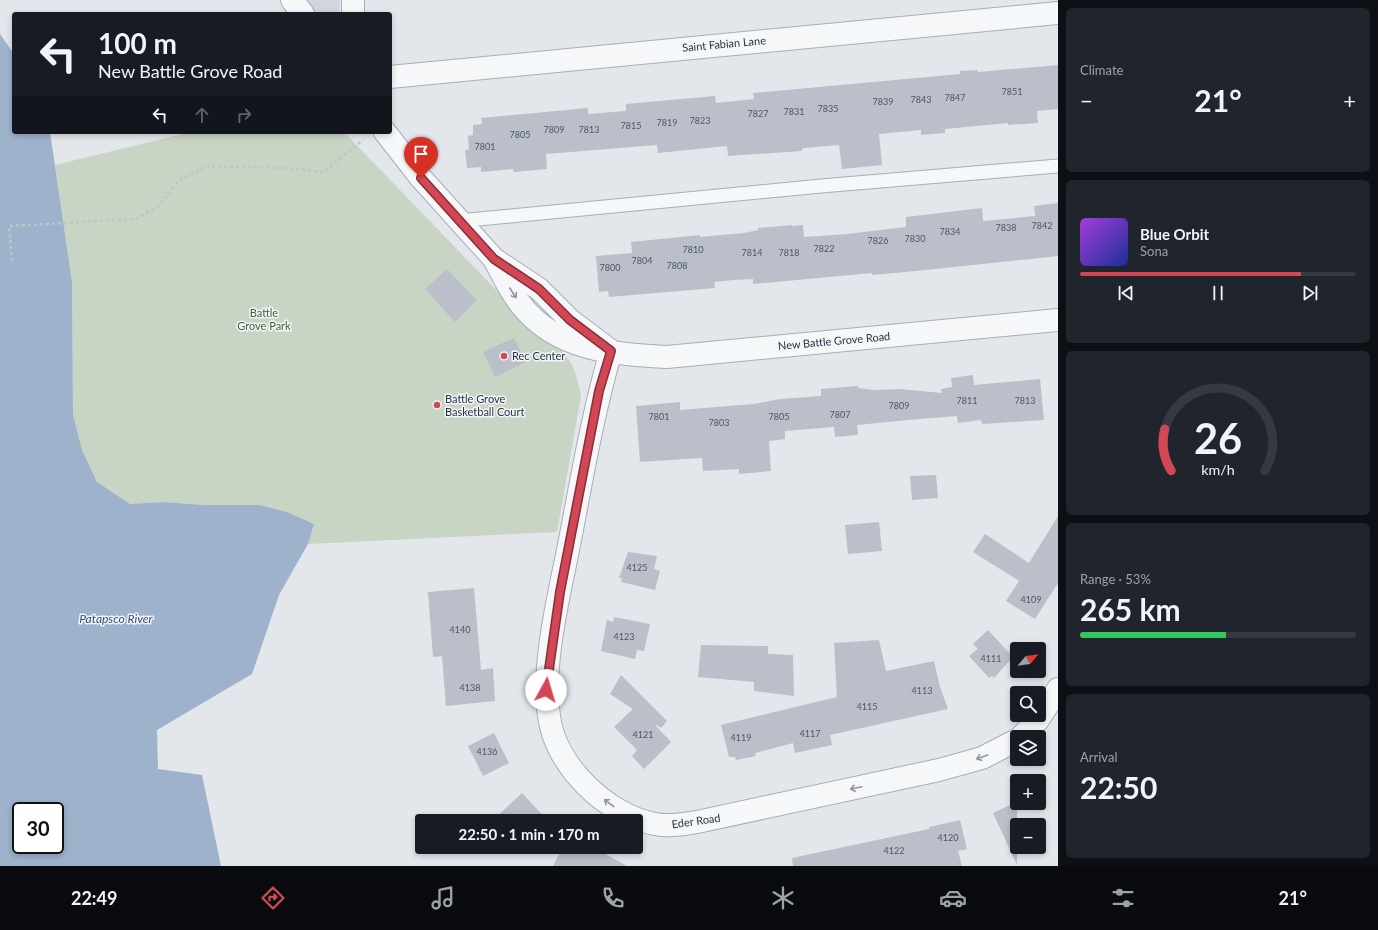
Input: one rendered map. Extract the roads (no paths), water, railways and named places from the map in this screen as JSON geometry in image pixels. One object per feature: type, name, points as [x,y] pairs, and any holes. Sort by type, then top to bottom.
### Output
[{"type":"street","points":[[292,0],[301,12]]},
{"type":"street","points":[[352,0],[353,12]]},
{"type":"street","name":"Saint Fabian Lane","points":[[392,77],[1058,13]]},
{"type":"street","name":"New Battle Grove Road","points":[[376,134],[494,259],[539,289],[570,320],[611,351],[637,355],[667,356],[1058,320]]},
{"type":"street","name":"Eder Road","points":[[611,351],[599,391],[560,592],[546,690],[549,718],[557,743],[570,768],[590,788],[614,807],[634,818],[656,824],[675,826],[939,770],[982,758],[1010,744]]},
{"type":"street","points":[[1028,730],[1038,720],[1058,689]]},
{"type":"lane","points":[[459,221],[813,187],[1058,166]]},
{"type":"water","name":"Patapsco River","points":[[0,34],[12,51],[12,134],[50,134],[72,282],[73,414],[82,450],[97,482],[130,504],[163,502],[204,505],[260,505],[287,512],[314,524],[308,544],[279,595],[252,674],[157,730],[158,769],[202,775],[221,866],[0,866]]},
{"type":"place","name":"Rec Center","points":[[504,356]]},
{"type":"place","name":"Battle Grove Basketball Court","points":[[437,405]]},
{"type":"park label","name":"Battle Grove Park","points":[[264,319]]}]
